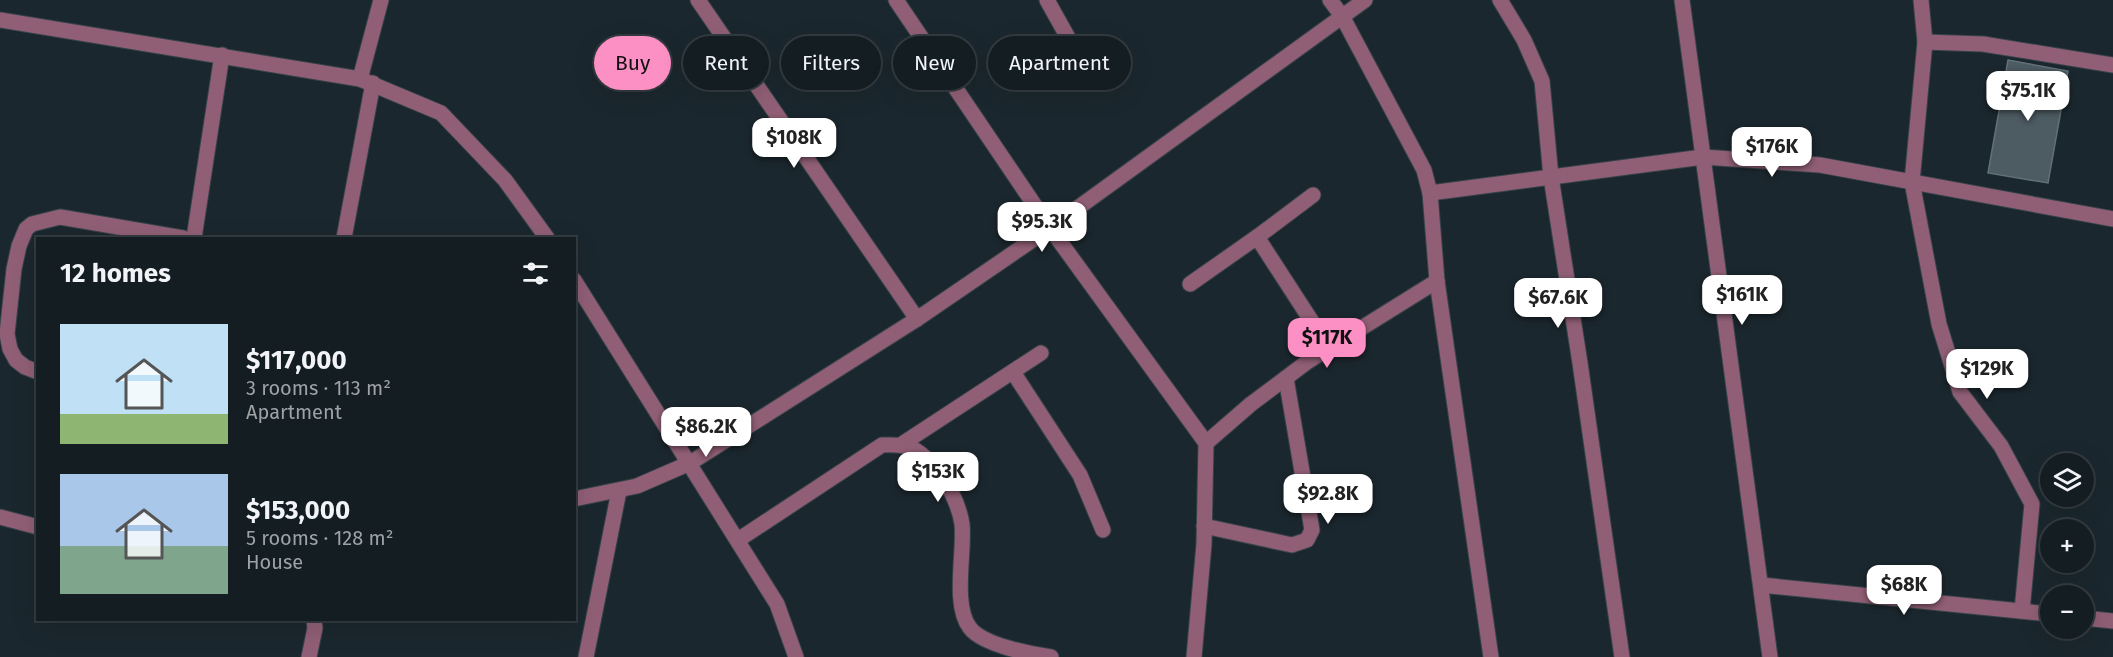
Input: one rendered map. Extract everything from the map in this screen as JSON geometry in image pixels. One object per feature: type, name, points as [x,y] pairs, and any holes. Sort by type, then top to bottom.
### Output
[{"type":"street","points":[[344,237],[366,81],[381,0]]},
{"type":"street","points":[[698,0],[917,319]]},
{"type":"street","points":[[896,0],[1050,228],[1206,443],[1204,526],[1194,657]]},
{"type":"street","points":[[1047,0],[1068,36]]},
{"type":"street","points":[[1330,0],[1341,16],[1424,171],[1430,193],[1437,281],[1491,657]]},
{"type":"street","points":[[576,499],[637,486],[690,464],[917,319],[1050,228],[1365,0]]},
{"type":"street","points":[[1500,0],[1524,40],[1542,81],[1551,177],[1622,657]]},
{"type":"street","points":[[1682,0],[1770,657]]},
{"type":"street","points":[[1922,0],[1925,42],[1912,182],[1939,324],[1960,392],[2001,446],[2032,504],[2022,611]]},
{"type":"street","points":[[0,20],[222,55],[366,81],[441,113],[505,180],[546,237]]},
{"type":"street","points":[[1925,42],[1983,44],[2113,64]]},
{"type":"street","points":[[194,237],[222,55]]},
{"type":"street","points":[[1430,193],[1702,157],[1820,165],[2113,219]]},
{"type":"street","points":[[1190,284],[1313,195]]},
{"type":"street","points":[[36,371],[16,360],[10,350],[7,334],[19,246],[26,229],[32,224],[60,217],[177,237]]},
{"type":"street","points":[[1257,237],[1329,348]]},
{"type":"street","points":[[1206,443],[1251,404],[1329,348],[1437,281]]},
{"type":"street","points":[[576,283],[777,603],[796,657]]},
{"type":"street","points":[[902,444],[1041,353]]},
{"type":"street","points":[[1013,372],[1080,475],[1103,530]]},
{"type":"street","points":[[1204,526],[1292,545],[1307,540],[1312,530],[1287,378]]},
{"type":"street","points":[[738,540],[882,445],[902,444],[920,450],[940,473],[955,499],[962,523],[960,597],[969,628],[986,641],[1048,657]]},
{"type":"street","points":[[586,657],[619,491]]},
{"type":"street","points":[[0,517],[36,526]]},
{"type":"street","points":[[1761,585],[2040,613]]},
{"type":"street","points":[[2094,619],[2113,621]]},
{"type":"street","points":[[309,657],[314,621]]},
{"type":"building","points":[[2008,60],[2068,71],[2048,183],[1988,173]]}]
